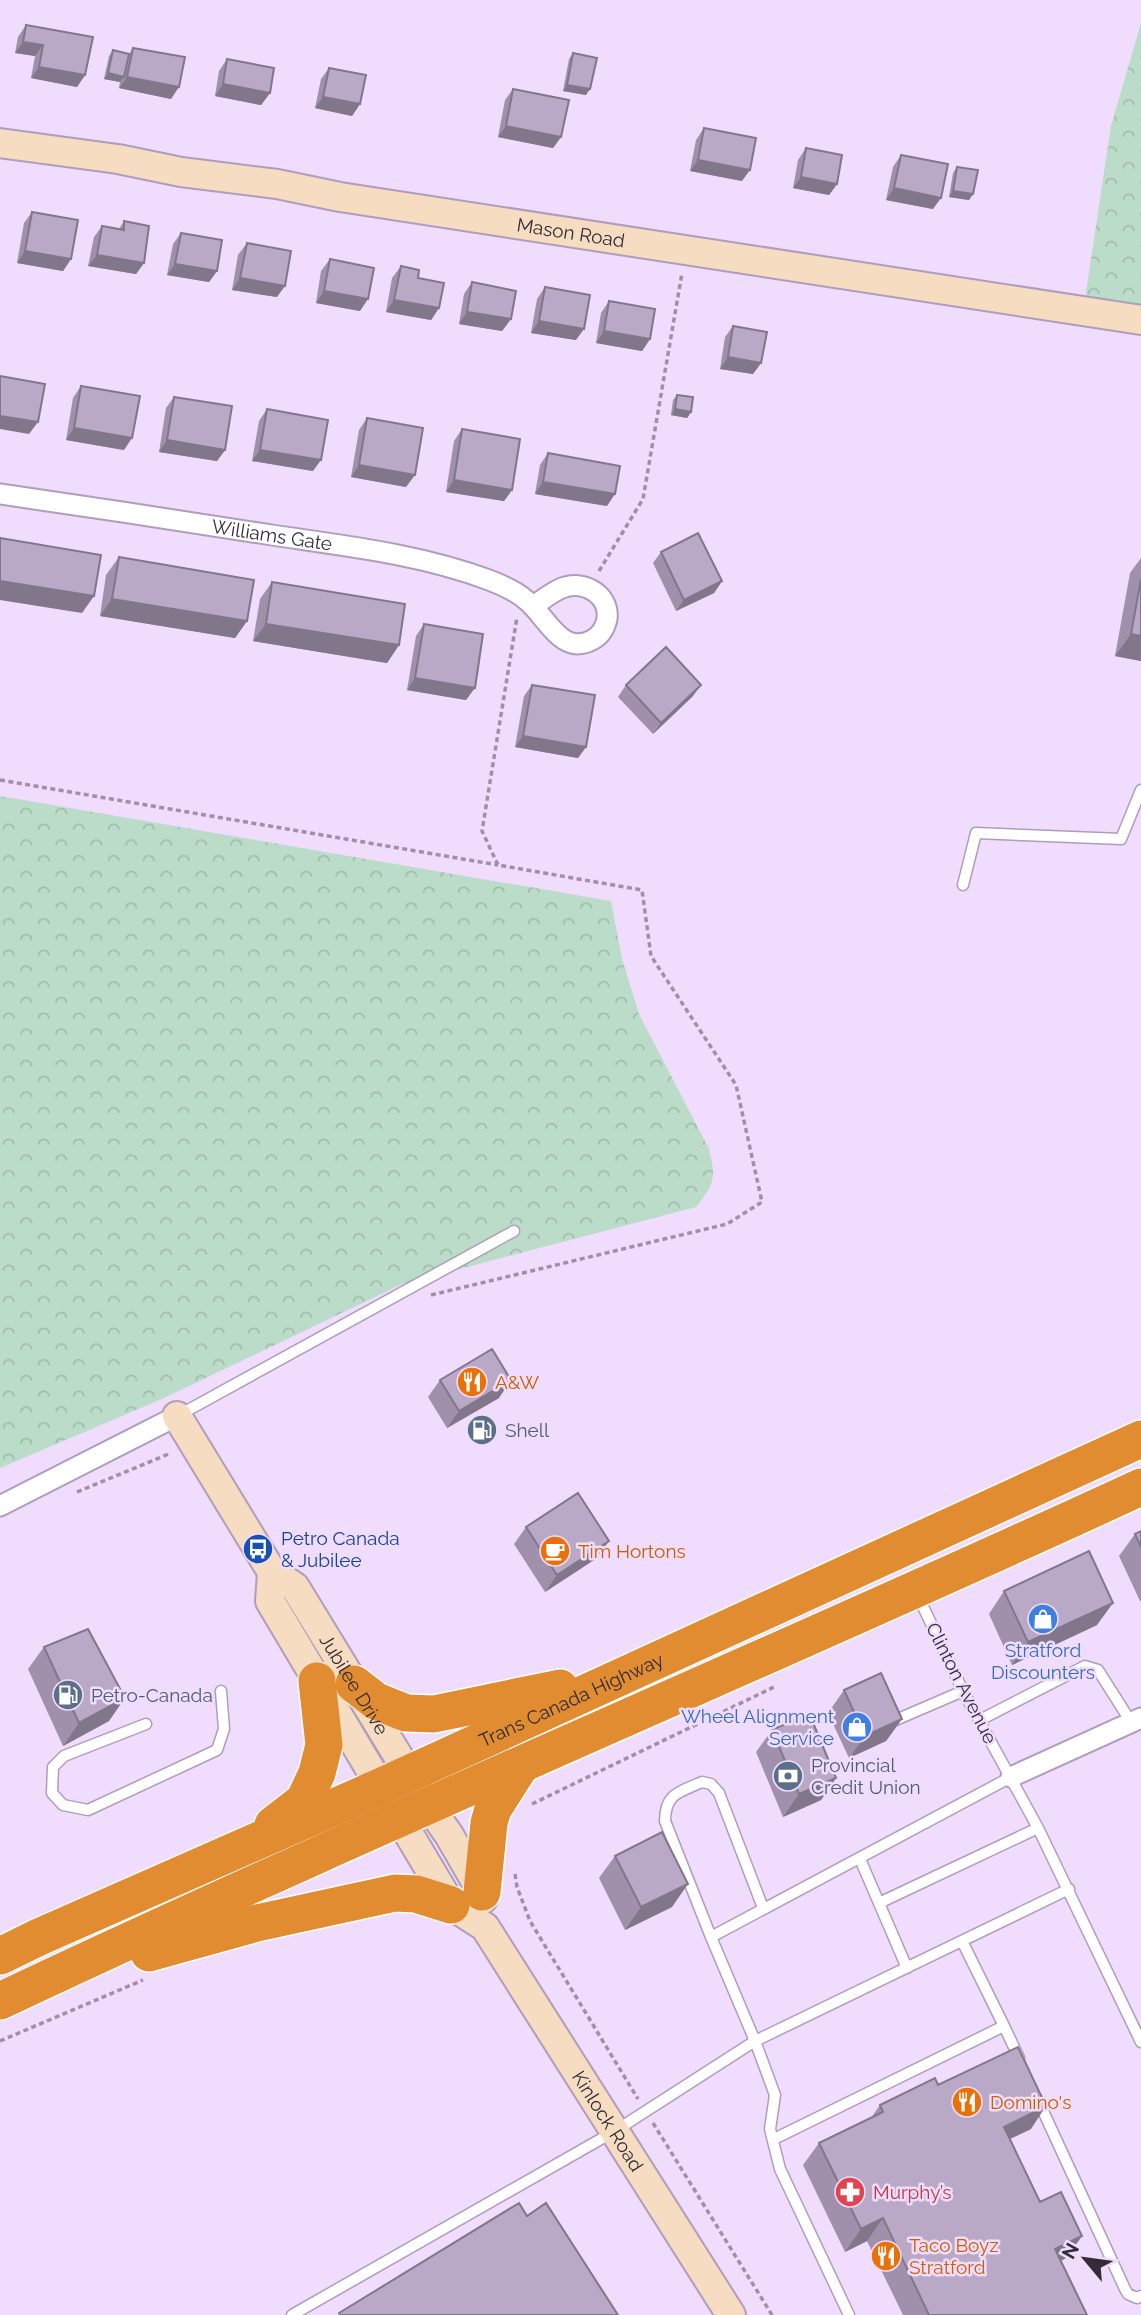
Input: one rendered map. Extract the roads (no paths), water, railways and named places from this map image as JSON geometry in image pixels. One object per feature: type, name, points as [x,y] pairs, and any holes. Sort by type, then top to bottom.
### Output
[{"type":"highway","name":"Trans Canada Highway","points":[[0,1956],[394,1780],[1141,1439]]},
{"type":"highway","name":"Trans Canada Highway","points":[[0,2001],[413,1812],[1141,1487]]},
{"type":"highway","points":[[354,1684],[376,1702],[406,1713],[435,1714],[619,1676]]},
{"type":"highway","points":[[247,1846],[304,1801],[317,1773],[324,1745],[317,1681]]},
{"type":"highway","points":[[40,1982],[257,1923],[395,1894],[467,1898],[494,1809],[521,1765]]},
{"type":"street","name":"Mason Road","points":[[0,143],[118,159],[181,172],[277,184],[340,197],[1141,320]]},
{"type":"street","name":"Williams Gate","points":[[0,494],[404,556],[490,580],[530,603],[558,636],[570,642],[582,644],[594,639],[603,630],[607,618],[606,605],[598,594],[587,587],[574,585],[561,588],[530,603]]},
{"type":"street","name":"Jubilee Drive","points":[[177,1416],[272,1572],[295,1587],[354,1684],[394,1780]]},
{"type":"street","points":[[0,1506],[177,1416]]},
{"type":"street","name":"Jubilee Drive","points":[[272,1572],[270,1601],[317,1681],[394,1780],[413,1812]]},
{"type":"street","points":[[1012,1777],[1136,1720]]},
{"type":"street","name":"Kinlock Road","points":[[413,1812],[449,1835],[467,1898],[731,2315]]},
{"type":"lane","points":[[963,885],[976,833],[1121,839],[1141,790]]},
{"type":"lane","points":[[177,1416],[514,1231]]},
{"type":"lane","name":"Clinton Avenue","points":[[914,1590],[1069,1889],[1141,2042]]},
{"type":"lane","points":[[980,1720],[1085,1666],[1098,1670],[1136,1720]]},
{"type":"lane","points":[[891,1722],[964,1690]]},
{"type":"lane","points":[[146,1724],[64,1756],[53,1767],[52,1793],[63,1805],[88,1810],[217,1751],[224,1729],[221,1691]]},
{"type":"lane","points":[[710,1937],[1012,1777]]},
{"type":"lane","points":[[763,1908],[719,1793],[711,1784],[702,1782],[671,1797],[665,1806],[665,1821],[775,2095],[770,2129],[780,2169],[849,2315]]},
{"type":"lane","points":[[879,1903],[1038,1828]]},
{"type":"lane","points":[[859,1859],[907,1968]]},
{"type":"lane","points":[[292,2315],[615,2131],[755,2040],[1069,1889]]},
{"type":"lane","points":[[961,1941],[1022,2064]]},
{"type":"lane","points":[[774,2140],[1004,2026]]},
{"type":"lane","points":[[1033,2089],[1125,2289],[1128,2294],[1138,2298],[1141,2296]]},
{"type":"place","name":"A&W","points":[[472,1382]]},
{"type":"place","name":"Shell","points":[[482,1430]]},
{"type":"place","name":"Petro Canada & Jubilee","points":[[258,1549]]},
{"type":"place","name":"Tim Hortons","points":[[555,1551]]},
{"type":"place","name":"Stratford Discounters","points":[[1043,1619]]},
{"type":"place","name":"Petro-Canada","points":[[68,1695]]},
{"type":"place","name":"Wheel Alignment Service","points":[[857,1727]]},
{"type":"place","name":"Provincial Credit Union","points":[[788,1776]]},
{"type":"place","name":"Domino's","points":[[967,2102]]},
{"type":"place","name":"Murphy’s","points":[[850,2192]]},
{"type":"place","name":"Taco Boyz Stratford","points":[[886,2256]]}]
